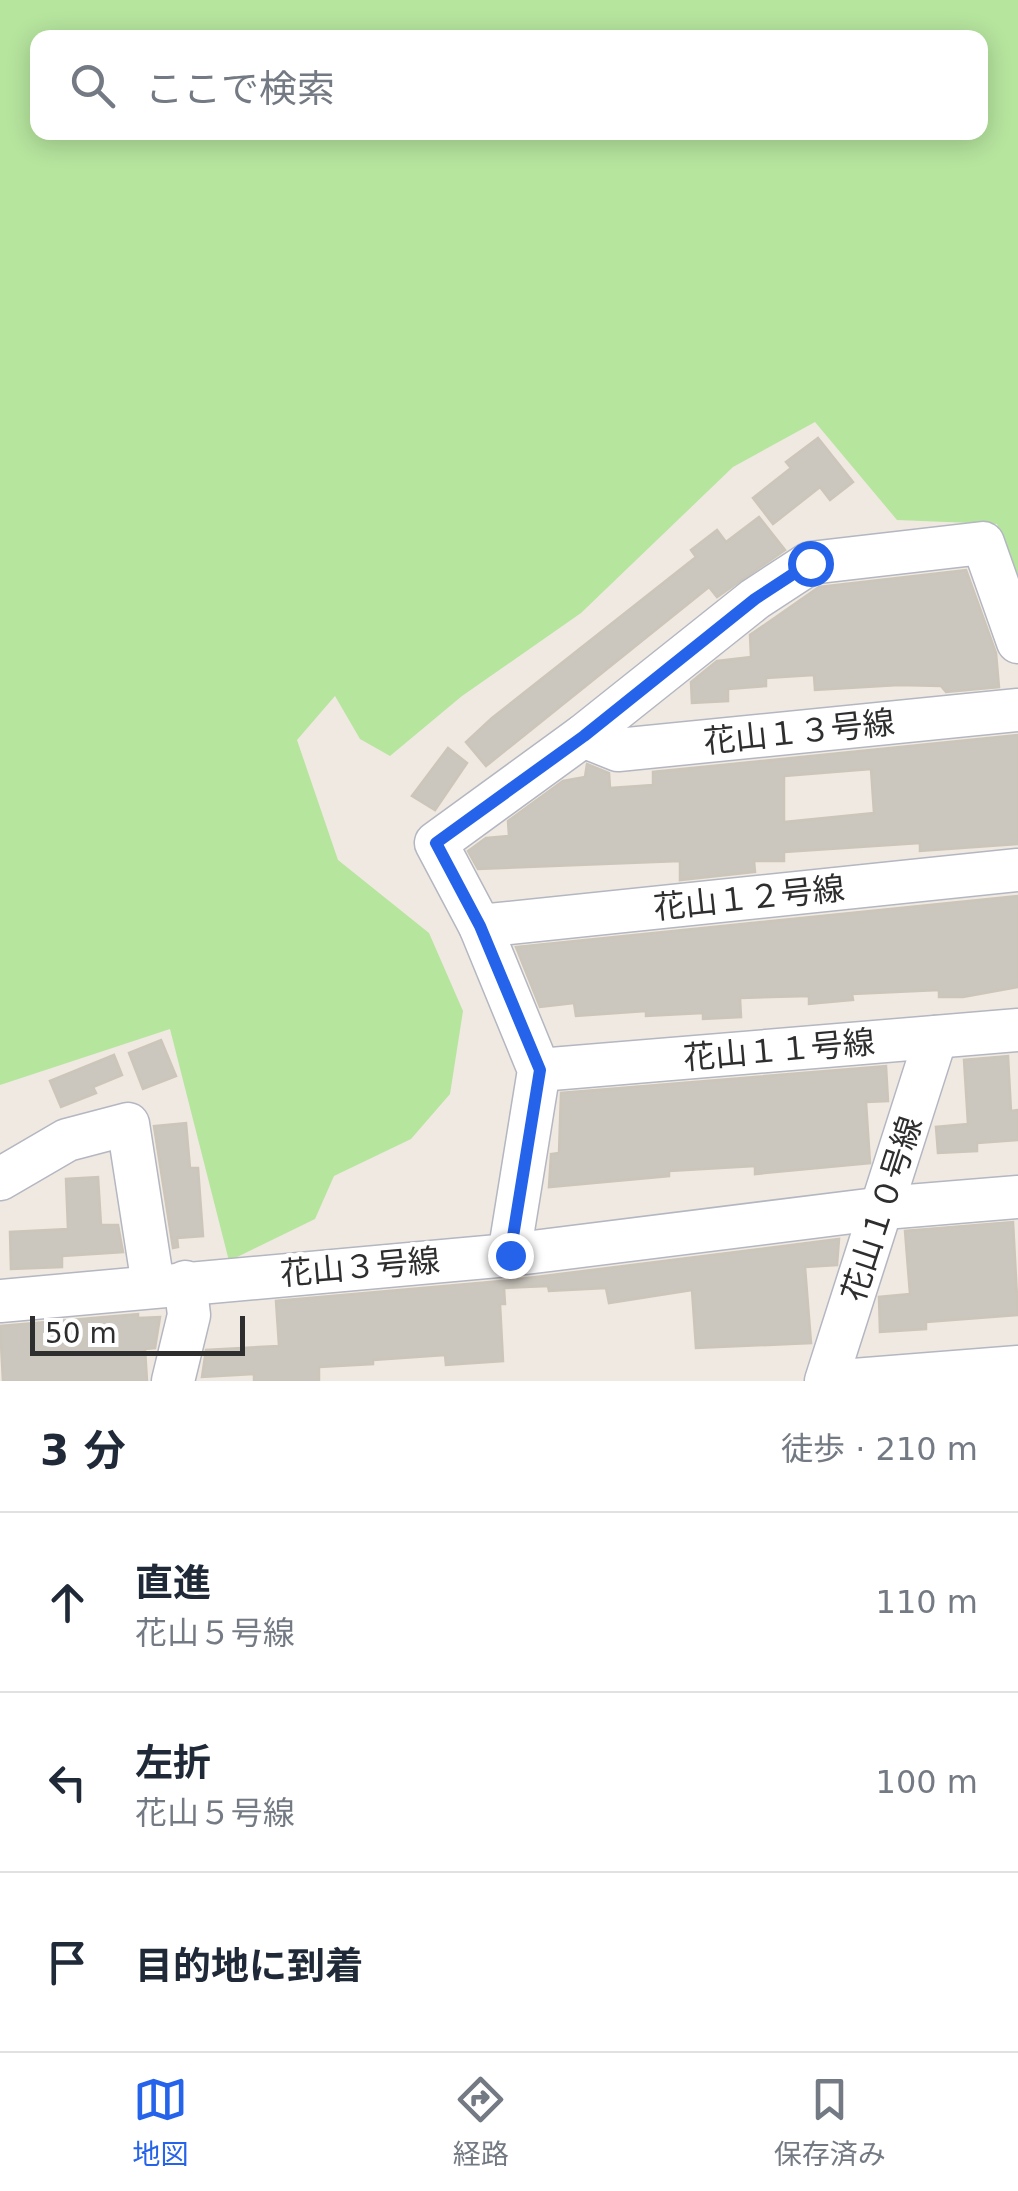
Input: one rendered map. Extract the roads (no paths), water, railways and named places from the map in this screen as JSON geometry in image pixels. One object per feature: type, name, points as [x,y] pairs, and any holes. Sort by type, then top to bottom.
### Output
[{"type":"street","points":[[510,1255],[540,1070],[480,926],[436,843],[584,736],[755,599],[810,563],[983,543],[1018,642]]},
{"type":"street","name":"花山１３号線","points":[[584,736],[618,750],[1018,710]]},
{"type":"street","name":"花山１２号線","points":[[480,926],[1018,870]]},
{"type":"street","name":"花山１１号線","points":[[540,1070],[1018,1030]]},
{"type":"street","name":"花山１０号線","points":[[826,1381],[936,1037]]},
{"type":"street","points":[[0,1179],[67,1140],[128,1124],[169,1283],[189,1314],[173,1381]]},
{"type":"street","name":"花山３号線","points":[[0,1301],[510,1255],[884,1208],[1018,1197]]},
{"type":"street","points":[[841,1381],[1018,1366]]}]
